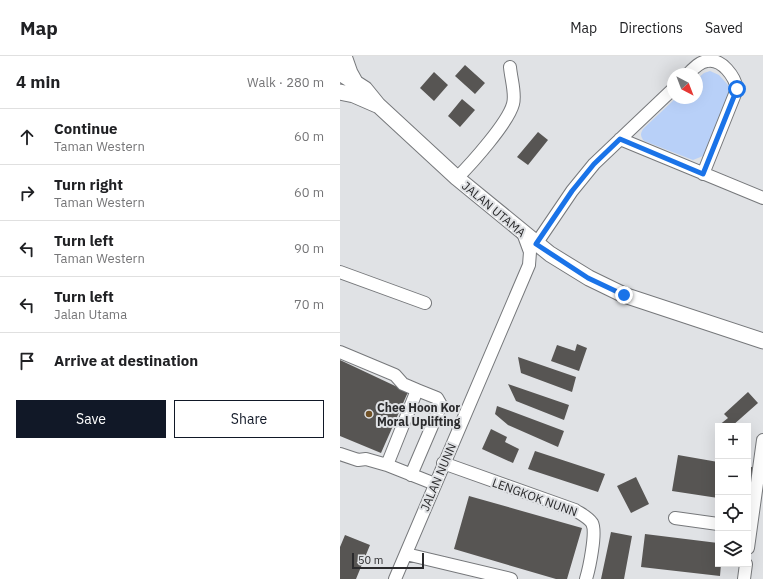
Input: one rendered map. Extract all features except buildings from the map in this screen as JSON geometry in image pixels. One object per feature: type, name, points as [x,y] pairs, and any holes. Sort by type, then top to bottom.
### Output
[{"type":"main road","points":[[344,56],[350,73],[356,83]]},
{"type":"main road","name":"JALAN UTAMA","points":[[340,73],[365,89],[378,105],[457,178],[523,234],[550,254],[588,278],[624,295],[763,340]]},
{"type":"main road","points":[[340,92],[354,95],[378,105]]},
{"type":"street","points":[[694,68],[707,60],[717,62],[731,75],[736,82],[737,89],[703,174]]},
{"type":"street","points":[[457,178],[470,165],[511,111],[514,99],[510,68]]},
{"type":"street","points":[[536,244],[572,191],[594,164],[667,95]]},
{"type":"street","points":[[620,139],[763,198]]},
{"type":"street","name":"JALAN NUNN","points":[[395,579],[529,265],[530,252],[528,243],[523,234]]},
{"type":"street","points":[[529,265],[539,258],[550,254]]},
{"type":"street","points":[[340,272],[425,303]]},
{"type":"street","points":[[340,352],[395,375],[403,384],[437,398],[441,405],[411,475]]},
{"type":"street","points":[[387,465],[417,390]]},
{"type":"street","points":[[751,515],[763,440]]},
{"type":"street","points":[[340,454],[358,460],[366,459],[387,465],[435,484]]},
{"type":"street","name":"LENGKOK NUNN","points":[[443,464],[575,510],[586,516],[592,523],[595,530],[586,579]]},
{"type":"street","points":[[675,518],[715,524]]},
{"type":"street","points":[[406,554],[511,579]]},
{"type":"street","points":[[744,579],[746,567]]},
{"type":"shaded area","points":[[710,71],[719,75],[728,85],[729,98],[703,156],[693,160],[644,141],[641,134],[644,128],[670,104],[703,104],[704,73]]},
{"type":"place","name":"Chee Hoon Kor Moral Uplifting","points":[[369,414]]},
{"type":"route","points":[[624,295],[588,278],[536,244],[572,191],[594,164],[620,139],[703,174],[735,98],[737,89]]}]
